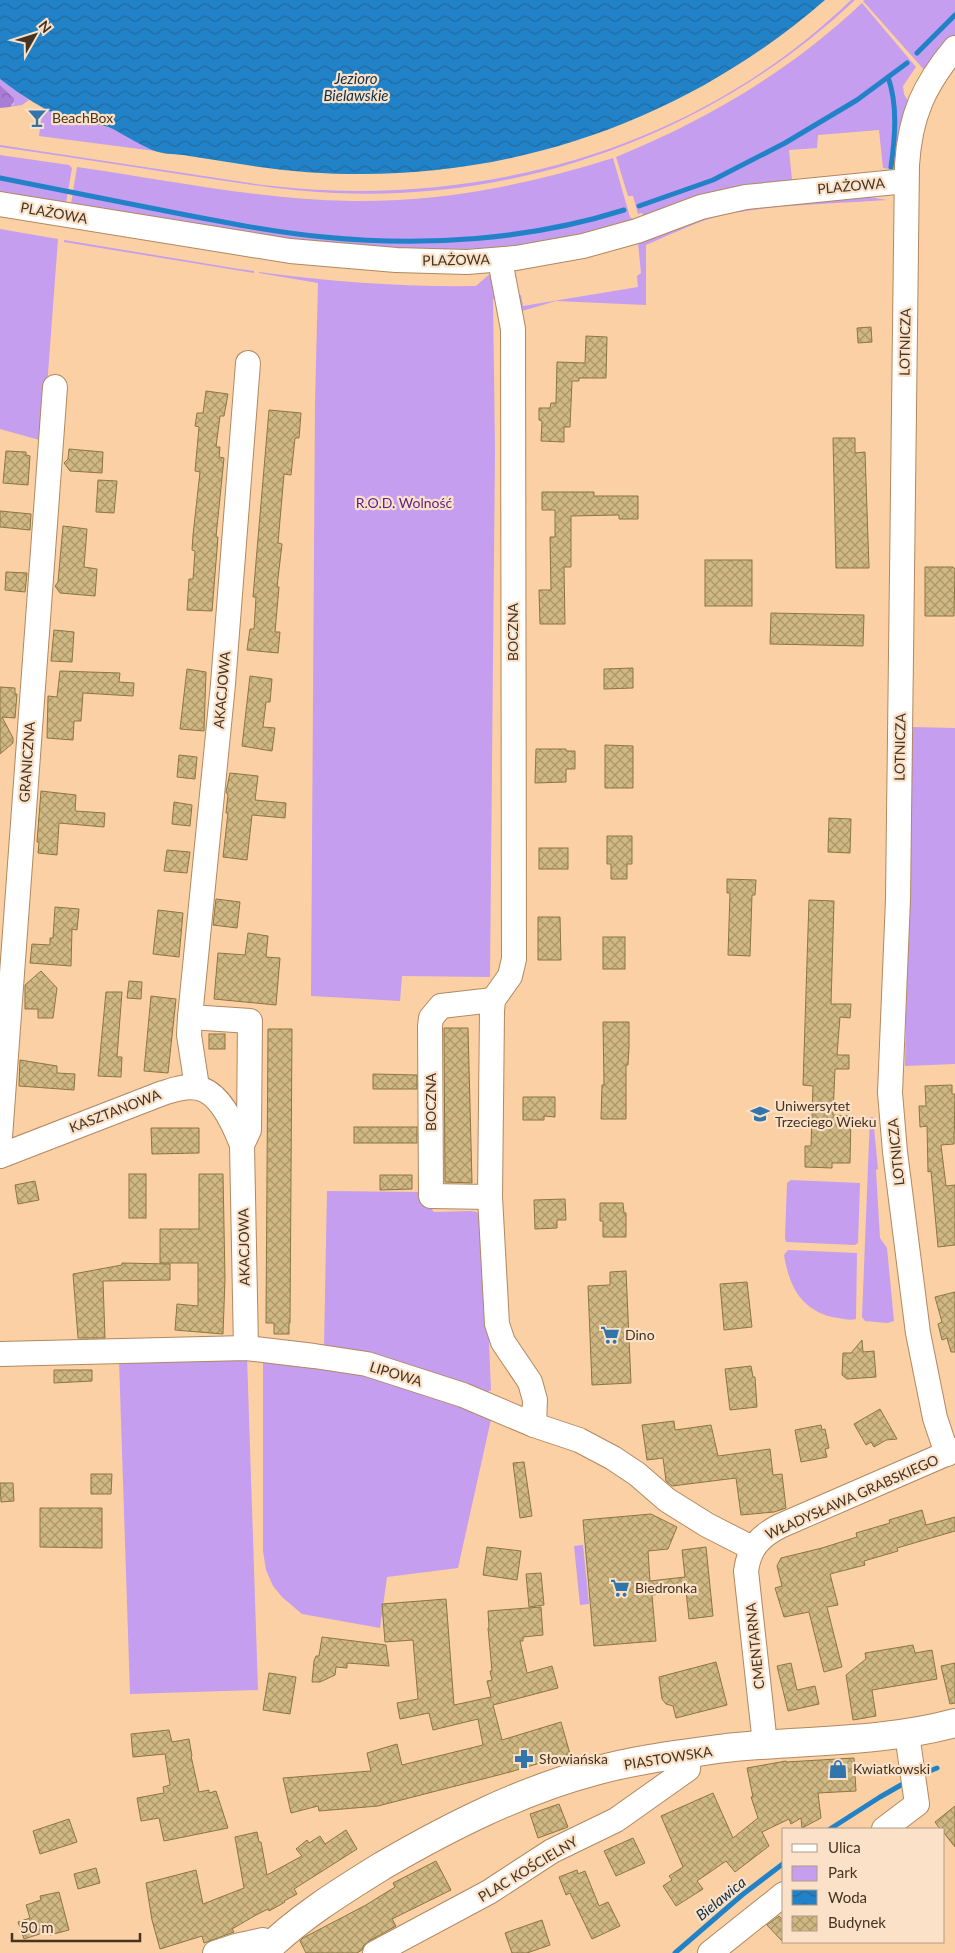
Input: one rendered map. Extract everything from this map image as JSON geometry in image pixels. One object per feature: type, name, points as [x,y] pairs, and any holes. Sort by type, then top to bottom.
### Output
[{"type":"main road","name":"PIASTOWSKA","points":[[257,1949],[338,1893],[435,1836],[491,1809],[551,1785],[596,1771],[689,1754],[765,1744],[907,1734],[955,1723]]},
{"type":"street","name":"LOTNICZA","points":[[951,1452],[935,1418],[918,1333],[895,1152],[890,1093],[898,899],[906,182],[908,149],[916,112],[931,79],[955,48]]},
{"type":"street","name":"PLAŻOWA","points":[[0,204],[227,242],[299,252],[429,262],[500,260],[547,254],[637,231],[697,209],[737,198],[906,182]]},
{"type":"street","name":"BOCZNA","points":[[500,260],[513,329],[514,959],[510,976],[493,1000],[490,1022],[490,1197],[497,1324],[503,1342],[530,1382],[535,1400],[534,1425]]},
{"type":"street","name":"AKACJOWA","points":[[246,1348],[242,1145],[235,1127],[224,1110],[214,1098],[197,1088],[189,1035],[223,684],[248,363]]},
{"type":"street","name":"GRANICZNA","points":[[0,1137],[55,387]]},
{"type":"street","name":"BOCZNA","points":[[490,1197],[431,1196],[430,1026],[431,1018],[442,1006],[493,1000]]},
{"type":"street","name":"AKACJOWA","points":[[190,1017],[250,1021],[248,1130],[242,1145]]},
{"type":"street","name":"KASZTANOWA","points":[[0,1156],[163,1093],[180,1088],[197,1088]]},
{"type":"street","name":"LIPOWA","points":[[0,1354],[246,1348],[366,1364],[463,1395],[534,1425],[580,1440],[613,1458],[667,1500],[707,1525],[752,1548]]},
{"type":"street","name":"WŁADYSŁAWA GRABSKIEGO","points":[[752,1548],[768,1532],[780,1526],[951,1452]]},
{"type":"street","name":"CMENTARNA","points":[[752,1548],[746,1571],[765,1744]]},
{"type":"street","points":[[885,1828],[918,1804],[907,1734]]},
{"type":"street","name":"PLAC KOŚCIELNY","points":[[375,1953],[489,1892],[552,1851],[616,1820],[688,1769],[689,1754]]},
{"type":"street","points":[[710,1953],[782,1896]]},
{"type":"street","name":"PIASTOWSKA","points":[[216,1953],[236,1946],[257,1949]]},
{"type":"green space","points":[[851,0],[855,0],[801,46],[742,87],[680,121],[614,149],[547,170],[477,185],[406,193],[316,192],[241,183],[0,147],[0,145],[263,185],[343,191],[422,188],[501,178],[578,159],[652,132],[723,96],[790,52]]},
{"type":"green space","points":[[955,0],[955,36],[926,72],[863,1]]},
{"type":"green space","points":[[862,3],[916,67],[903,86],[904,94],[909,103],[896,170],[883,168],[879,130],[818,135],[817,148],[789,150],[792,180],[725,189],[644,216],[642,213],[638,214],[633,196],[628,196],[616,157],[683,127],[746,92],[806,51]]},
{"type":"green space","points":[[0,79],[29,100],[22,105],[9,107],[14,104],[14,98],[0,85]]},
{"type":"green space","points":[[0,85],[14,98],[14,102],[10,107],[0,108]]},
{"type":"green space","points":[[43,107],[67,118],[111,128],[155,151],[39,136]]},
{"type":"green space","points":[[0,155],[69,165],[72,168],[66,203],[0,192]]},
{"type":"green space","points":[[613,158],[630,217],[634,220],[587,233],[508,247],[446,250],[408,249],[292,240],[71,204],[77,167],[283,197],[318,200],[386,201],[452,195],[517,184]]},
{"type":"green space","points":[[869,197],[887,200],[787,206],[728,214],[696,224],[646,245],[646,305],[556,301],[522,311],[515,295],[521,295],[523,306],[638,287],[637,276],[641,273],[638,243],[726,212],[765,206]]},
{"type":"green space","points":[[0,229],[58,239],[43,441],[0,429]]},
{"type":"green space","points":[[64,240],[254,271],[254,273],[64,242]]},
{"type":"green space","name":"R.O.D. Wolność","points":[[259,272],[313,279],[368,283],[476,286],[492,272],[501,298],[493,299],[495,450],[490,977],[402,976],[400,1001],[311,996],[315,402],[318,283]]},
{"type":"green space","points":[[912,727],[955,728],[955,1064],[905,1066]]},
{"type":"green space","points":[[870,1117],[873,1117],[878,1169],[876,1170],[880,1238],[887,1248],[894,1321],[887,1323],[865,1321],[862,1317]]},
{"type":"green space","points":[[791,1180],[860,1183],[858,1243],[855,1245],[786,1242],[787,1183]]},
{"type":"green space","points":[[327,1191],[419,1192],[434,1212],[477,1212],[484,1223],[491,1390],[486,1393],[324,1347]]},
{"type":"green space","points":[[788,1250],[857,1253],[856,1319],[847,1320],[832,1317],[821,1313],[804,1302],[793,1286],[789,1276],[784,1255]]},
{"type":"green space","points":[[247,1356],[258,1690],[130,1694],[119,1360]]},
{"type":"green space","points":[[263,1356],[358,1371],[492,1415],[458,1568],[387,1577],[380,1628],[302,1614],[282,1597],[273,1586],[266,1570],[263,1551]]},
{"type":"green space","points":[[583,1545],[589,1604],[580,1605],[574,1546]]},
{"type":"water","name":"Jezioro Bielawskie","points":[[0,0],[825,0],[763,48],[698,89],[629,121],[557,146],[483,163],[408,173],[331,173],[253,166],[167,154],[147,148],[108,127],[69,119],[42,107],[24,97],[0,79]]},
{"type":"building","points":[[871,327],[872,342],[858,343],[857,328]]},
{"type":"building","points":[[586,336],[607,337],[606,378],[579,378],[579,381],[572,381],[570,427],[564,427],[564,442],[541,441],[542,421],[539,420],[539,408],[550,408],[551,403],[556,403],[557,362],[585,363]]},
{"type":"building","points":[[206,391],[228,394],[224,416],[220,416],[216,447],[220,447],[219,457],[224,458],[216,537],[218,537],[212,611],[187,610],[189,579],[193,579],[195,551],[192,550],[200,472],[195,471],[199,427],[195,426],[197,413],[203,413]]},
{"type":"building","points":[[269,410],[301,413],[299,438],[295,438],[291,475],[284,474],[278,543],[282,544],[277,587],[279,587],[275,632],[280,632],[278,653],[247,650],[250,629],[254,629],[256,597],[253,597]]},
{"type":"building","points":[[833,438],[855,438],[855,453],[865,452],[869,568],[836,568]]},
{"type":"building","points":[[69,449],[103,452],[102,473],[70,471],[64,463],[68,459]]},
{"type":"building","points":[[6,451],[26,452],[26,455],[30,456],[28,485],[3,483]]},
{"type":"building","points":[[98,480],[117,481],[114,513],[96,512]]},
{"type":"building","points":[[542,492],[594,492],[594,496],[638,496],[638,519],[619,519],[619,515],[571,516],[571,567],[564,567],[565,624],[540,624],[539,590],[551,590],[550,537],[555,537],[555,510],[542,510]]},
{"type":"building","points":[[0,511],[31,514],[30,530],[0,527]]},
{"type":"building","points":[[63,526],[87,529],[84,567],[97,569],[95,596],[60,593],[55,586],[58,582]]},
{"type":"building","points":[[705,560],[752,560],[752,606],[705,606]]},
{"type":"building","points":[[925,567],[953,567],[955,569],[954,616],[925,616]]},
{"type":"building","points":[[6,572],[27,573],[25,592],[5,590]]},
{"type":"building","points":[[771,613],[864,615],[863,646],[770,644]]},
{"type":"building","points":[[54,630],[74,632],[72,662],[51,661]]},
{"type":"building","points":[[633,668],[633,688],[604,689],[604,669]]},
{"type":"building","points":[[187,669],[206,672],[204,731],[180,729]]},
{"type":"building","points":[[60,671],[120,673],[119,682],[134,683],[133,696],[83,693],[81,721],[74,721],[73,740],[47,738],[48,696],[57,697]]},
{"type":"building","points":[[250,676],[272,679],[270,702],[266,702],[263,727],[275,728],[272,751],[242,746]]},
{"type":"building","points":[[0,687],[15,688],[15,694],[17,694],[15,718],[2,717],[13,738],[13,743],[0,754]]},
{"type":"building","points":[[605,745],[633,746],[633,788],[605,788]]},
{"type":"building","points":[[536,749],[566,749],[566,751],[575,751],[575,769],[566,769],[566,782],[535,783]]},
{"type":"building","points":[[179,755],[197,757],[195,779],[177,777]]},
{"type":"building","points":[[230,773],[258,776],[255,800],[286,803],[285,818],[252,815],[247,860],[223,857],[228,813],[226,813],[228,795],[226,792]]},
{"type":"building","points":[[41,791],[76,795],[75,811],[105,813],[104,827],[59,823],[57,855],[38,853],[39,842],[37,842]]},
{"type":"building","points":[[174,802],[192,805],[190,826],[172,824]]},
{"type":"building","points":[[829,818],[851,819],[850,853],[828,852]]},
{"type":"building","points":[[607,836],[632,836],[632,864],[627,864],[627,879],[611,879],[611,864],[607,864]]},
{"type":"building","points":[[539,848],[568,848],[568,869],[539,869]]},
{"type":"building","points":[[167,850],[190,852],[187,873],[164,871]]},
{"type":"building","points":[[727,879],[756,880],[755,895],[752,895],[750,956],[728,955],[730,893],[727,893]]},
{"type":"building","points":[[216,899],[240,902],[237,928],[213,925]]},
{"type":"building","points":[[809,900],[834,901],[831,1004],[851,1004],[850,1018],[840,1017],[837,1055],[849,1055],[849,1069],[835,1069],[833,1115],[851,1116],[850,1163],[832,1163],[832,1168],[805,1167],[805,1146],[811,1146],[813,1086],[803,1085]]},
{"type":"building","points":[[55,907],[79,909],[77,930],[72,929],[71,966],[30,963],[32,944],[50,945],[50,938],[53,938]]},
{"type":"building","points":[[158,910],[183,913],[179,957],[153,954]]},
{"type":"building","points":[[538,917],[560,917],[561,960],[538,960]]},
{"type":"building","points":[[248,933],[268,936],[266,957],[280,958],[276,1005],[214,999],[218,953],[245,955]]},
{"type":"building","points":[[603,937],[625,937],[625,969],[603,969]]},
{"type":"building","points":[[41,971],[57,988],[53,1018],[38,1018],[38,1009],[25,1009],[25,985]]},
{"type":"building","points":[[129,981],[142,982],[141,999],[127,998]]},
{"type":"building","points":[[106,992],[122,992],[117,1057],[122,1057],[121,1077],[98,1076]]},
{"type":"building","points":[[151,996],[176,999],[168,1073],[144,1071]]},
{"type":"building","points":[[603,1022],[629,1022],[628,1065],[626,1065],[626,1119],[601,1119],[602,1085],[604,1085]]},
{"type":"building","points":[[444,1028],[468,1028],[472,1183],[445,1182]]},
{"type":"building","points":[[268,1029],[292,1029],[289,1334],[274,1334],[274,1323],[266,1323]]},
{"type":"building","points":[[209,1034],[225,1034],[225,1049],[209,1049]]},
{"type":"building","points":[[20,1060],[57,1066],[57,1073],[75,1074],[74,1090],[19,1086]]},
{"type":"building","points":[[373,1074],[417,1075],[417,1089],[373,1089]]},
{"type":"building","points":[[952,1085],[952,1094],[955,1094],[954,1144],[941,1145],[946,1186],[955,1185],[955,1245],[938,1247],[931,1171],[928,1172],[927,1126],[920,1127],[919,1106],[926,1106],[925,1086]]},
{"type":"building","points":[[523,1097],[555,1097],[555,1117],[544,1116],[544,1120],[523,1120]]},
{"type":"building","points":[[354,1127],[417,1127],[417,1143],[354,1143]]},
{"type":"building","points":[[151,1128],[199,1128],[199,1153],[152,1154]]},
{"type":"building","points":[[129,1174],[146,1174],[146,1218],[129,1218]]},
{"type":"building","points":[[199,1174],[223,1174],[225,1279],[223,1334],[175,1330],[177,1304],[198,1306],[198,1263],[160,1263],[160,1229],[199,1229]]},
{"type":"building","points":[[380,1175],[412,1175],[412,1189],[380,1190]]},
{"type":"building","points":[[35,1181],[39,1200],[18,1204],[15,1185]]},
{"type":"building","points":[[565,1199],[566,1220],[557,1220],[557,1228],[535,1229],[534,1200]]},
{"type":"building","points":[[600,1203],[623,1203],[624,1213],[626,1213],[626,1237],[603,1237],[603,1221],[600,1221]]},
{"type":"building","points":[[122,1263],[170,1264],[170,1280],[103,1281],[105,1338],[78,1338],[73,1274],[122,1265]]},
{"type":"building","name":"Dino","points":[[626,1271],[631,1383],[592,1385],[588,1286],[610,1285],[610,1272]]},
{"type":"building","points":[[747,1282],[752,1327],[724,1330],[720,1284]]},
{"type":"building","points":[[955,1292],[955,1352],[951,1352],[947,1338],[942,1340],[938,1324],[942,1322],[935,1297]]},
{"type":"building","points":[[862,1340],[863,1352],[874,1351],[876,1377],[847,1379],[842,1375],[843,1353],[851,1353]]},
{"type":"building","points":[[751,1366],[753,1377],[755,1377],[757,1407],[730,1410],[725,1369]]},
{"type":"building","points":[[54,1370],[92,1370],[92,1381],[54,1383]]},
{"type":"building","points":[[880,1409],[897,1439],[886,1440],[874,1447],[871,1442],[866,1445],[854,1424]]},
{"type":"building","points":[[674,1421],[675,1430],[711,1425],[718,1456],[770,1449],[773,1475],[782,1474],[786,1508],[774,1512],[741,1515],[736,1478],[672,1486],[666,1481],[663,1458],[647,1460],[642,1425]]},
{"type":"building","points":[[821,1425],[822,1430],[825,1429],[829,1448],[825,1449],[827,1457],[801,1462],[795,1430]]},
{"type":"building","points":[[524,1462],[532,1516],[520,1518],[513,1463]]},
{"type":"building","points":[[91,1474],[112,1474],[111,1494],[91,1494]]},
{"type":"building","points":[[0,1483],[13,1483],[14,1501],[1,1502]]},
{"type":"building","points":[[40,1508],[102,1508],[102,1548],[40,1547]]},
{"type":"building","points":[[922,1510],[926,1525],[955,1517],[955,1531],[897,1548],[898,1551],[864,1561],[865,1565],[830,1574],[838,1605],[827,1607],[842,1667],[824,1672],[809,1612],[784,1617],[775,1588],[782,1586],[777,1566],[781,1558],[857,1537],[856,1533],[890,1523],[889,1520]]},
{"type":"building","name":"Biedronka","points":[[651,1514],[677,1527],[668,1549],[648,1551],[650,1581],[685,1577],[682,1550],[706,1547],[713,1616],[689,1619],[686,1591],[652,1595],[656,1641],[594,1646],[583,1520]]},
{"type":"building","points":[[487,1547],[521,1551],[517,1580],[483,1575]]},
{"type":"building","points":[[541,1573],[544,1605],[529,1607],[526,1574]]},
{"type":"building","points":[[446,1599],[454,1705],[491,1697],[487,1681],[492,1680],[488,1611],[541,1607],[543,1635],[523,1637],[523,1641],[520,1641],[527,1673],[552,1666],[558,1688],[493,1705],[502,1740],[561,1722],[570,1754],[510,1772],[378,1806],[319,1811],[318,1806],[291,1813],[283,1778],[371,1771],[367,1753],[397,1744],[402,1765],[483,1745],[478,1719],[433,1730],[429,1713],[400,1719],[397,1703],[418,1699],[413,1640],[385,1642],[382,1604]]},
{"type":"building","points":[[322,1637],[386,1645],[389,1666],[347,1663],[347,1668],[336,1667],[335,1675],[320,1682],[312,1682],[314,1661],[316,1656],[319,1656]]},
{"type":"building","points":[[913,1645],[915,1653],[932,1650],[937,1679],[872,1690],[876,1716],[853,1720],[846,1675],[866,1659],[865,1653]]},
{"type":"building","points":[[716,1662],[727,1705],[676,1718],[673,1706],[666,1704],[662,1699],[659,1677]]},
{"type":"building","points":[[791,1663],[797,1690],[815,1686],[819,1704],[788,1711],[777,1666]]},
{"type":"building","points":[[955,1663],[955,1703],[950,1704],[941,1666]]},
{"type":"building","points":[[269,1673],[296,1677],[290,1714],[263,1710]]},
{"type":"building","points":[[169,1730],[172,1742],[189,1739],[199,1792],[209,1790],[209,1793],[216,1791],[228,1828],[164,1841],[159,1818],[141,1821],[137,1798],[164,1793],[163,1787],[170,1785],[165,1754],[133,1757],[131,1734]]},
{"type":"building","points":[[854,1758],[856,1791],[818,1793],[821,1818],[802,1828],[801,1818],[791,1824],[789,1819],[762,1832],[769,1846],[735,1872],[726,1861],[697,1881],[703,1889],[676,1906],[663,1886],[672,1880],[669,1876],[683,1867],[661,1816],[713,1793],[733,1838],[758,1818],[751,1797],[753,1797],[747,1768],[786,1761]]},
{"type":"building","points":[[559,1804],[568,1827],[538,1838],[530,1814]]},
{"type":"building","points":[[955,1806],[955,1847],[945,1834],[945,1828],[939,1828],[935,1822]]},
{"type":"building","points":[[69,1819],[77,1842],[40,1854],[33,1831]]},
{"type":"building","points":[[346,1830],[357,1849],[294,1889],[297,1894],[285,1902],[269,1911],[268,1909],[256,1915],[232,1929],[234,1932],[204,1943],[202,1936],[160,1949],[152,1920],[146,1883],[196,1870],[203,1904],[244,1888],[235,1837],[257,1832],[259,1842],[261,1842],[267,1875],[302,1856],[296,1849],[307,1840],[309,1843],[320,1836],[325,1844]]},
{"type":"building","points":[[633,1838],[645,1863],[616,1876],[604,1851]]},
{"type":"building","points":[[436,1861],[451,1890],[392,1919],[396,1926],[369,1941],[357,1953],[306,1953],[300,1941],[303,1938],[366,1905],[395,1887],[393,1883]]},
{"type":"building","points":[[96,1868],[100,1883],[78,1889],[74,1874]]},
{"type":"building","points":[[577,1870],[578,1874],[585,1871],[599,1906],[608,1902],[620,1926],[592,1939],[570,1893],[566,1895],[559,1877]]},
{"type":"building","points":[[59,1892],[69,1930],[50,1935],[49,1931],[24,1939],[18,1922],[30,1918],[26,1905],[41,1900],[40,1896]]},
{"type":"building","points":[[779,1916],[782,1919],[782,1941],[767,1925]]},
{"type":"building","points":[[542,1920],[550,1945],[527,1953],[512,1953],[505,1933]]},
{"type":"waterway","points":[[917,53],[955,15]]},
{"type":"waterway","points":[[639,206],[713,180],[785,143],[857,100],[907,63]]},
{"type":"waterway","points":[[888,77],[894,110],[891,167]]},
{"type":"waterway","points":[[0,178],[248,226],[305,235],[362,240],[438,241],[514,234],[588,220],[624,210]]},
{"type":"waterway","name":"Bielawica","points":[[920,1775],[937,1768]]},
{"type":"waterway","name":"Bielawica","points":[[832,1828],[908,1781]]},
{"type":"waterway","name":"Bielawica","points":[[675,1953],[742,1895],[782,1865]]},
{"type":"place","name":"BeachBox","points":[[37,118]]},
{"type":"place","name":"Uniwersytet Trzeciego Wieku","points":[[760,1114]]},
{"type":"place","name":"Dino","points":[[610,1335]]},
{"type":"place","name":"Biedronka","points":[[620,1588]]},
{"type":"place","name":"Słowiańska","points":[[524,1759]]},
{"type":"place","name":"Kwiatkowski","points":[[838,1769]]}]
